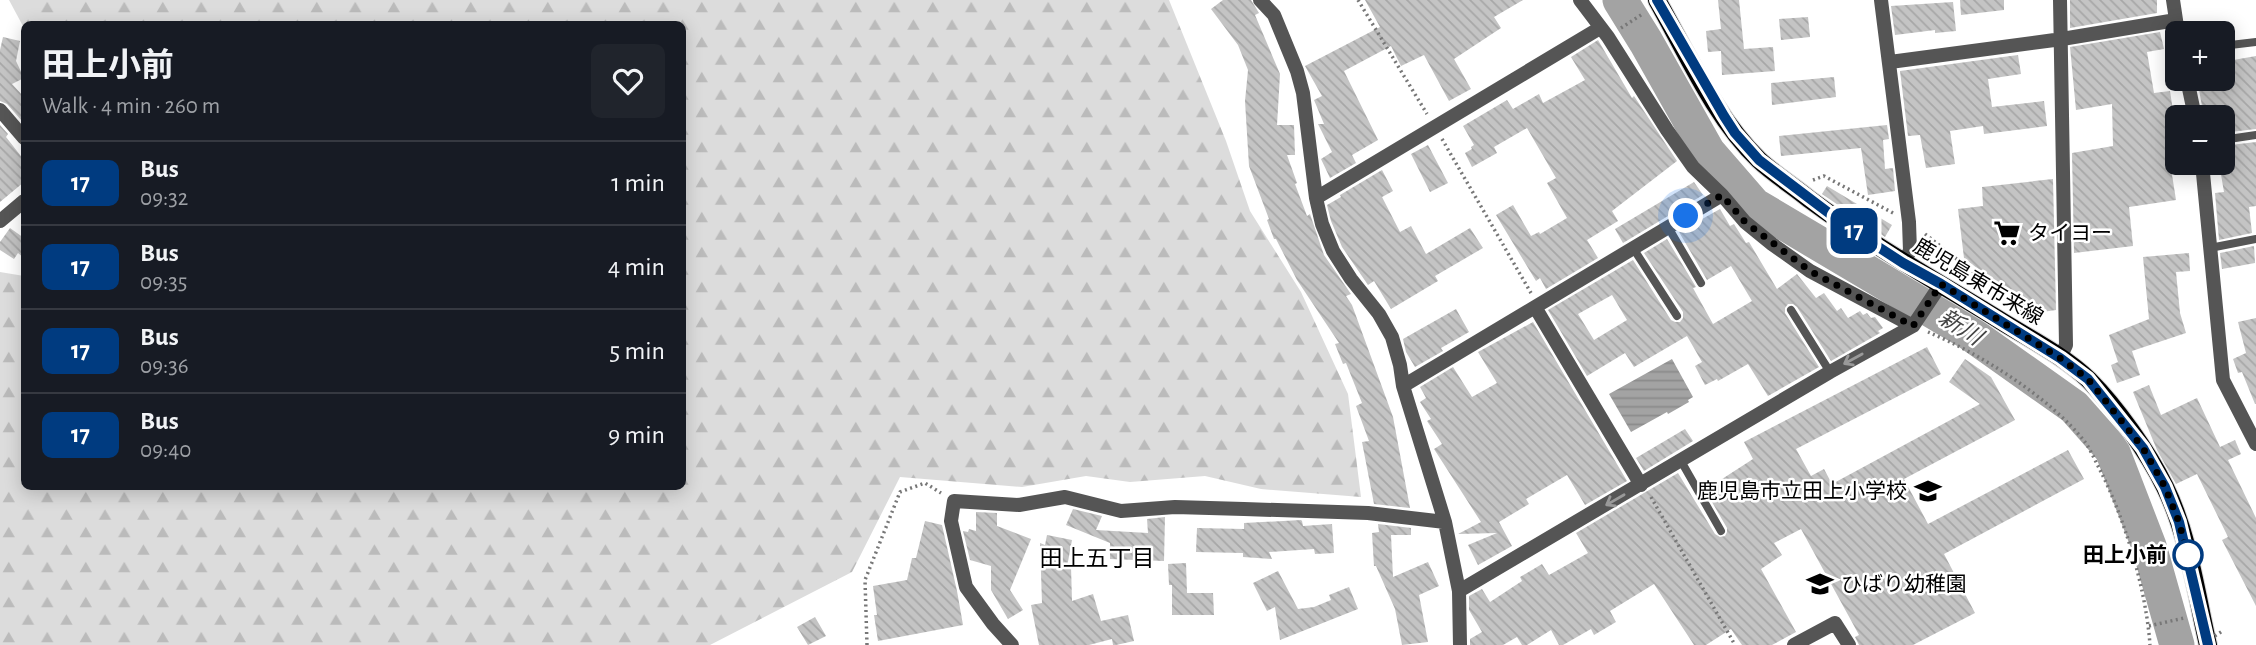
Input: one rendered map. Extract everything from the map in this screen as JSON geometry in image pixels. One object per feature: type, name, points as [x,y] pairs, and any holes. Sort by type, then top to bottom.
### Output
[{"type":"main road","name":"鹿児島東市来線","points":[[1658,1],[1702,82],[1735,133],[1759,160],[1846,226],[2060,358],[2088,379],[2143,448],[2165,487],[2179,522],[2208,645]]},
{"type":"street","points":[[1261,0],[1274,15],[1303,93],[1322,224],[1333,251],[1379,314],[1392,337],[1401,365],[1404,386],[1445,522],[1459,591],[1461,645]]},
{"type":"street","points":[[1580,0],[1693,167],[1745,222],[1810,271],[1913,326]]},
{"type":"street","points":[[1881,0],[1909,222],[1910,251],[1903,263]]},
{"type":"street","points":[[2060,0],[2066,345],[2060,358]]},
{"type":"street","points":[[2174,0],[2176,21]]},
{"type":"street","points":[[1890,62],[2165,28]]},
{"type":"street","points":[[1317,198],[1434,127],[1604,32]]},
{"type":"street","points":[[0,110],[21,134]]},
{"type":"street","points":[[2203,175],[2223,380],[2256,444]]},
{"type":"street","points":[[1404,386],[1722,195]]},
{"type":"street","points":[[0,221],[21,204]]},
{"type":"street","points":[[1459,591],[1830,372],[1913,326],[1941,284]]},
{"type":"street","points":[[1535,307],[1641,485]]},
{"type":"street","points":[[1012,645],[966,587],[951,521],[954,501],[1019,505],[1065,497],[1121,511],[1175,508],[1367,513],[1445,522]]},
{"type":"street","points":[[1794,645],[1835,623],[1849,645]]},
{"type":"lane","points":[[2235,44],[2256,42]]},
{"type":"lane","points":[[2235,138],[2256,135]]},
{"type":"lane","points":[[1668,227],[1701,283]]},
{"type":"lane","points":[[2210,248],[2256,239]]},
{"type":"lane","points":[[1633,248],[1677,316]]},
{"type":"lane","points":[[1791,310],[1830,372]]},
{"type":"lane","points":[[1681,461],[1721,531]]},
{"type":"path","points":[[1357,0],[1536,302],[1535,307]]},
{"type":"path","points":[[1604,32],[1658,1]]},
{"type":"path","points":[[1795,188],[1824,176],[1909,222],[2024,312]]},
{"type":"path","points":[[1913,326],[1956,344],[1986,361],[2053,410],[2086,443],[2106,481],[2129,543],[2149,626],[2150,645]]},
{"type":"path","points":[[867,645],[866,580],[900,492],[925,483],[954,501]]},
{"type":"path","points":[[1641,485],[1646,488],[1735,645]]},
{"type":"path","points":[[2149,626],[2201,614]]},
{"type":"path","points":[[2202,645],[2224,629]]},
{"type":"green space","points":[[9,0],[1169,0],[1226,141],[1250,211],[1301,292],[1348,394],[1361,497],[1261,489],[1205,476],[1130,482],[1086,476],[1022,487],[900,477],[852,572],[710,645],[0,645],[0,272],[21,276],[21,490],[686,490],[686,21],[21,22]]},
{"type":"shaded area","points":[[1672,359],[1693,397],[1668,414],[1667,412],[1631,432],[1609,394]]},
{"type":"building","points":[[1223,0],[1251,0],[1259,13],[1255,15],[1280,74],[1277,125],[1294,125],[1295,155],[1287,155],[1297,183],[1295,184],[1307,216],[1310,214],[1324,255],[1351,294],[1346,296],[1352,305],[1393,417],[1410,508],[1374,504],[1362,442],[1369,441],[1356,406],[1362,403],[1335,344],[1339,343],[1297,280],[1274,239],[1267,220],[1269,219],[1249,166],[1245,101],[1248,70],[1238,45],[1211,9]]},
{"type":"building","points":[[1365,0],[1523,0],[1494,17],[1501,28],[1454,59],[1471,89],[1449,101],[1424,55],[1401,66],[1391,46],[1344,71],[1378,140],[1352,155],[1356,163],[1330,178],[1321,159],[1332,152],[1318,124],[1324,124],[1314,100],[1322,96],[1305,66],[1380,27]]},
{"type":"building","points":[[1718,0],[1739,0],[1744,49],[1773,47],[1775,71],[1722,75],[1721,51],[1708,52],[1706,31],[1721,29]]},
{"type":"building","points":[[1960,0],[2004,0],[2004,10],[1961,15]]},
{"type":"building","points":[[2070,0],[2157,0],[2157,13],[2070,28]]},
{"type":"building","points":[[1953,2],[1956,31],[1935,33],[1935,30],[1895,35],[1891,6]]},
{"type":"building","points":[[1808,17],[1810,37],[1781,40],[1779,19]]},
{"type":"building","points":[[2160,32],[2164,49],[2147,52],[2154,93],[2170,91],[2172,105],[2165,105],[2165,175],[2172,175],[2176,200],[2129,207],[2133,246],[2074,253],[2072,153],[2113,146],[2112,104],[2076,110],[2070,47]]},
{"type":"building","points":[[3,37],[20,41],[16,61],[21,80],[12,84],[21,94],[21,120],[7,104],[0,101],[0,50]]},
{"type":"building","points":[[1598,40],[1632,98],[1634,96],[1677,161],[1612,211],[1618,221],[1587,240],[1598,258],[1546,289],[1540,278],[1536,281],[1496,215],[1513,205],[1531,236],[1539,232],[1540,234],[1567,218],[1547,183],[1556,178],[1527,128],[1494,147],[1497,153],[1472,167],[1465,153],[1474,145],[1463,126],[1507,100],[1513,109],[1539,94],[1543,103],[1585,80],[1571,57]]},
{"type":"building","points":[[2018,55],[2021,74],[1988,79],[1992,107],[2044,101],[2047,126],[1984,134],[1983,126],[1950,131],[1955,164],[1926,168],[1920,135],[1908,136],[1900,71]]},
{"type":"building","points":[[2256,56],[2256,129],[2235,131],[2235,105],[2202,105],[2199,91],[2235,91],[2235,60]]},
{"type":"building","points":[[1834,77],[1836,97],[1772,105],[1771,83]]},
{"type":"building","points":[[0,125],[21,156],[21,184],[0,202]]},
{"type":"building","points":[[1887,125],[1889,139],[1883,140],[1885,169],[1893,168],[1895,191],[1868,195],[1861,148],[1781,156],[1779,136]]},
{"type":"building","points":[[2256,142],[2256,206],[2249,207],[2252,233],[2219,240],[2215,193],[2224,192],[2221,175],[2235,175],[2235,144]]},
{"type":"building","points":[[1428,145],[1448,183],[1430,192],[1411,154]]},
{"type":"building","points":[[1382,170],[1393,191],[1382,197],[1400,232],[1411,226],[1426,254],[1470,228],[1483,248],[1435,276],[1438,281],[1391,309],[1374,281],[1368,285],[1342,247],[1327,205]]},
{"type":"building","name":"タイヨー","points":[[2053,179],[2056,310],[2035,313],[1964,258],[1958,209],[1983,206],[1982,187]]},
{"type":"building","points":[[1694,182],[1703,195],[1623,243],[1615,229]]},
{"type":"building","points":[[1827,186],[1892,225],[1885,237],[1822,194]]},
{"type":"building","points":[[1720,209],[1730,226],[1734,224],[1746,243],[1749,242],[1777,289],[1797,274],[1816,298],[1824,293],[1837,311],[1841,308],[1848,318],[1860,311],[1863,315],[1867,313],[1871,318],[1875,317],[1883,328],[1878,331],[1880,333],[1831,361],[1797,307],[1788,304],[1785,313],[1819,367],[1768,396],[1748,364],[1718,381],[1717,379],[1705,385],[1695,366],[1702,362],[1687,336],[1634,367],[1625,353],[1587,376],[1548,310],[1633,260],[1671,320],[1680,322],[1683,312],[1644,253],[1667,239],[1696,287],[1693,288],[1713,324],[1752,301],[1731,266],[1707,280],[1679,232]],"holes":[[[1612,295],[1627,320],[1594,340],[1578,314]]]},
{"type":"building","points":[[10,228],[21,236],[21,256],[18,253],[14,259],[0,250],[0,242]]},
{"type":"building","points":[[2254,246],[2255,263],[2222,269],[2220,253]]},
{"type":"building","points":[[2189,253],[2190,271],[2176,272],[2180,313],[2186,333],[2132,351],[2140,375],[2117,383],[2111,365],[2118,362],[2109,335],[2149,319],[2143,257]]},
{"type":"building","points":[[1456,309],[1469,332],[1415,367],[1406,352],[1403,339]]},
{"type":"building","points":[[2256,318],[2255,404],[2242,372],[2238,373],[2233,359],[2246,353],[2238,322]]},
{"type":"building","points":[[1533,322],[1627,481],[1585,505],[1567,475],[1526,499],[1529,504],[1499,522],[1512,546],[1478,565],[1468,545],[1497,533],[1458,534],[1481,522],[1434,449],[1442,444],[1427,421],[1431,419],[1420,402],[1426,398],[1420,387],[1453,367],[1472,397],[1497,383],[1478,352]]},
{"type":"building","points":[[1927,347],[1941,374],[1796,449],[1811,476],[1824,469],[1832,484],[1980,404],[1949,382],[1965,359],[1991,377],[2015,420],[1904,479],[1928,524],[2068,450],[2084,479],[1944,554],[1975,613],[1913,645],[1859,645],[1855,637],[1859,635],[1801,529],[1774,543],[1782,555],[1761,569],[1796,632],[1772,645],[1742,645],[1731,629],[1706,645],[1694,645],[1654,584],[1610,611],[1616,622],[1594,635],[1591,629],[1559,645],[1551,630],[1527,645],[1522,645],[1517,637],[1503,645],[1470,645],[1470,639],[1482,632],[1469,610],[1469,596],[1482,589],[1490,602],[1522,581],[1520,577],[1542,564],[1549,575],[1588,553],[1576,533],[1678,473],[1715,534],[1725,536],[1727,528],[1705,490],[1753,459],[1744,442]]},
{"type":"building","points":[[2149,385],[2161,415],[2197,398],[2220,447],[2235,440],[2241,454],[2228,460],[2256,518],[2256,606],[2222,540],[2228,537],[2197,474],[2176,484],[2157,450],[2133,392]]},
{"type":"building","points":[[1685,429],[1693,441],[1644,471],[1636,458]]},
{"type":"building","points":[[1073,509],[1102,516],[1096,530],[1148,533],[1147,519],[1165,517],[1164,561],[1110,559],[1110,543],[1066,525]]},
{"type":"building","points":[[976,512],[997,513],[997,526],[1031,539],[1010,590],[1023,610],[1008,619],[991,590],[991,566],[970,560],[963,531],[976,531]]},
{"type":"building","points":[[1301,520],[1303,526],[1332,524],[1334,553],[1315,554],[1314,549],[1269,552],[1272,559],[1243,557],[1243,553],[1196,552],[1197,528],[1244,529],[1244,523]]},
{"type":"building","points":[[925,521],[942,525],[963,625],[878,641],[873,586],[907,580],[912,558],[916,558]]},
{"type":"building","points":[[1378,524],[1411,528],[1411,535],[1391,535],[1393,577],[1428,562],[1439,586],[1419,595],[1428,642],[1402,645],[1395,609],[1374,566],[1372,533],[1379,532]]},
{"type":"building","points":[[1047,535],[1072,540],[1067,567],[1071,566],[1072,601],[1093,594],[1101,621],[1128,615],[1134,641],[1116,645],[1113,645],[1112,639],[1089,645],[1039,645],[1031,605],[1042,603],[1040,543],[1045,545]]},
{"type":"building","points":[[1186,563],[1187,593],[1213,593],[1214,615],[1172,615],[1172,585],[1169,585],[1168,564]]},
{"type":"building","points":[[1278,571],[1298,609],[1314,607],[1331,600],[1329,595],[1349,587],[1358,609],[1280,640],[1275,607],[1267,611],[1253,583]]},
{"type":"building","points":[[815,617],[826,636],[808,645],[797,627]]},
{"type":"waterway","name":"新川","points":[[1620,0],[1708,152],[1754,205],[1968,332],[2074,407],[2112,450],[2149,546],[2177,645]]},
{"type":"bus line","name":"17","points":[[1657,0],[1702,82],[1735,133],[1759,160],[1846,226],[2060,358],[2088,379],[2143,448],[2165,487],[2179,522],[2208,645]]},
{"type":"place","name":"タイヨー","points":[[2007,233]]},
{"type":"place","name":"鹿児島市立田上小学校","points":[[1928,491]]},
{"type":"place","name":"田上小前","points":[[2188,555]]},
{"type":"place","name":"ひばり幼稚園","points":[[1820,584]]},
{"type":"district","name":"田上五丁目","points":[[1097,559]]},
{"type":"route","points":[[1686,216],[1722,195],[1745,222],[1810,271],[1913,326],[1941,284],[2060,358],[2088,379],[2143,448],[2165,487],[2179,522],[2190,565],[2188,555]]}]
